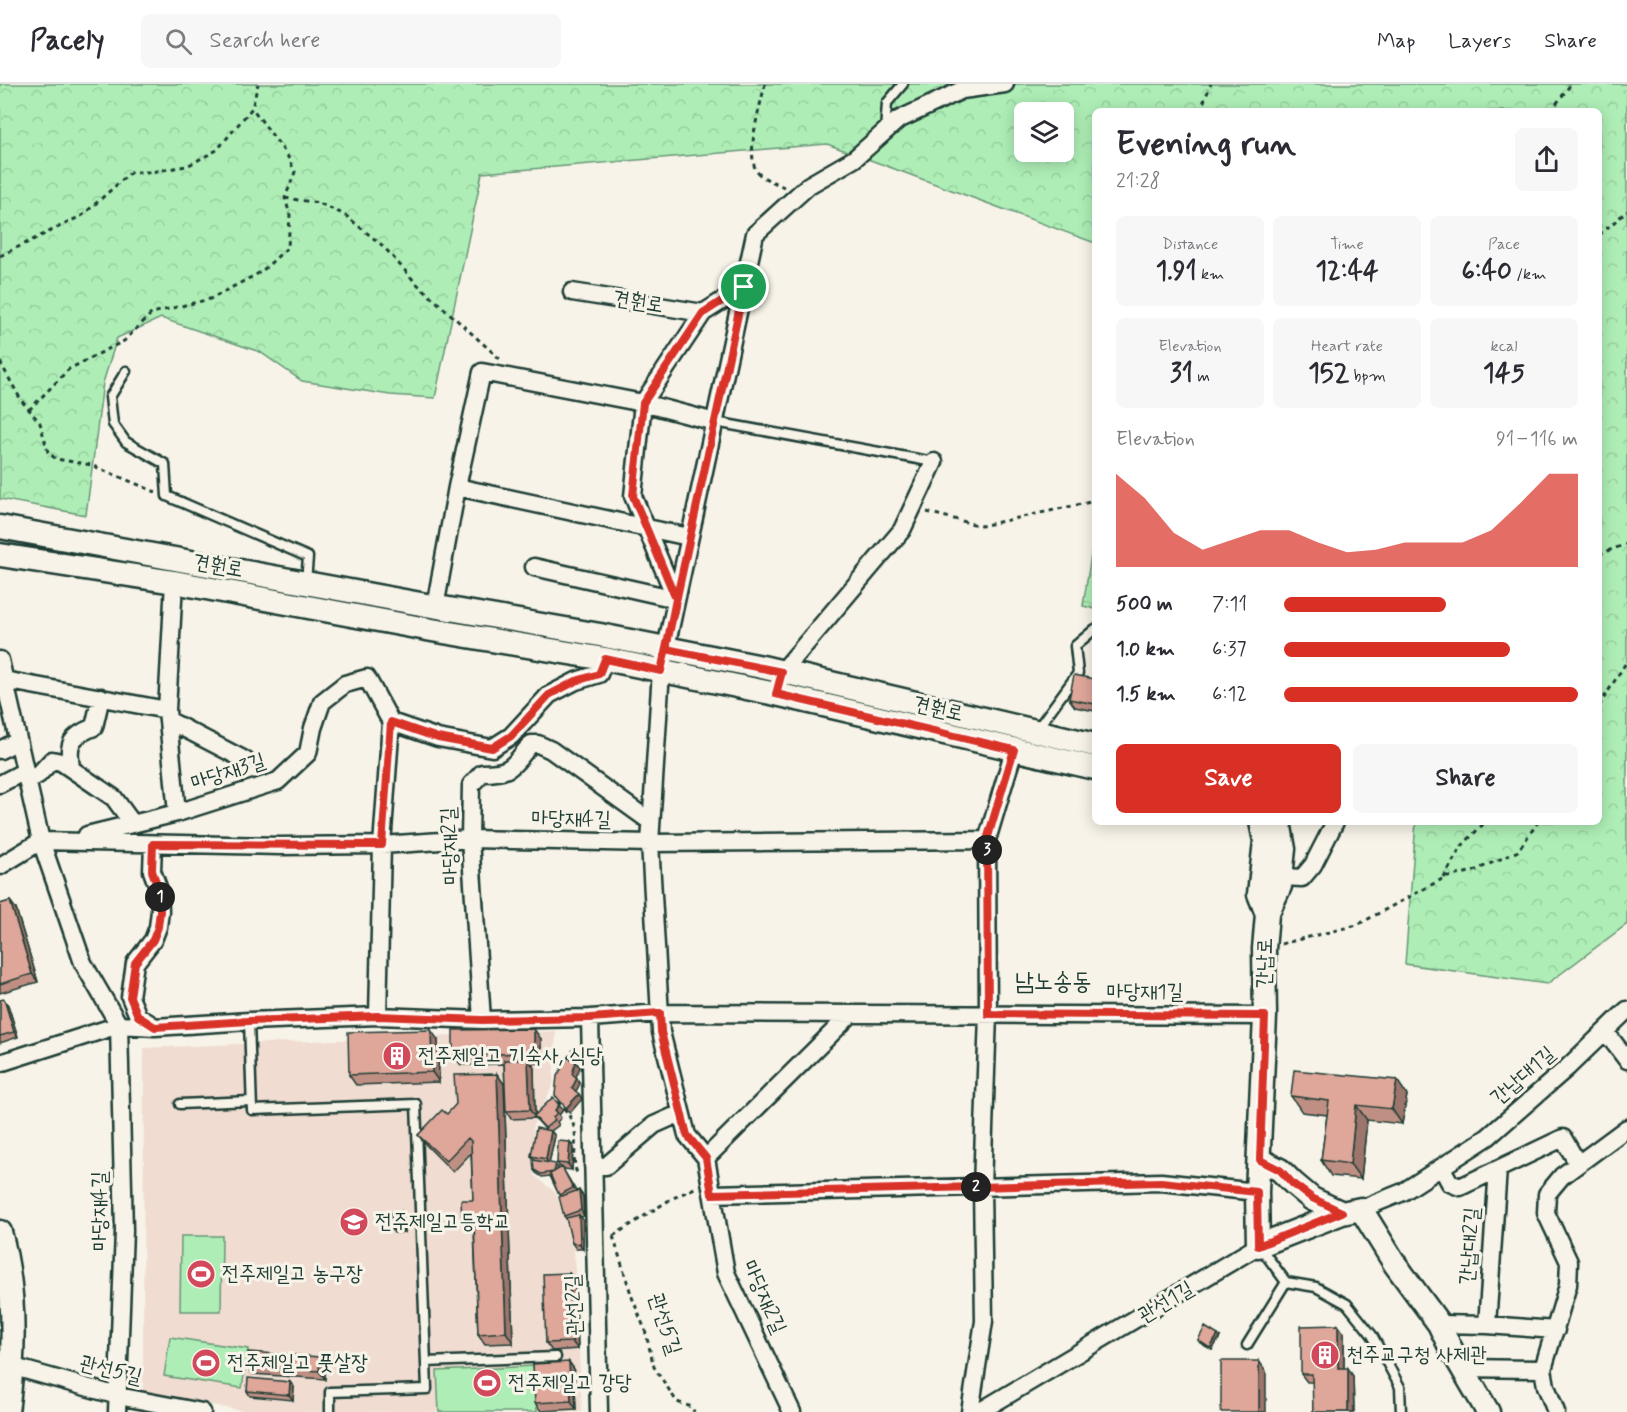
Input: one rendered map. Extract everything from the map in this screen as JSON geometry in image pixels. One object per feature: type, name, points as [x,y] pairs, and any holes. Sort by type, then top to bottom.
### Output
[{"type":"street","points":[[851,1014],[706,1158],[687,1135],[661,1032],[650,843],[661,671],[755,234],[809,185],[854,159],[898,120],[962,90],[1005,84]]},
{"type":"street","points":[[676,599],[633,496],[643,403],[703,313],[744,287]]},
{"type":"street","name":"견훤로","points":[[572,292],[703,313]]},
{"type":"street","points":[[435,607],[457,487],[482,372],[643,403],[715,422]]},
{"type":"street","points":[[776,694],[782,672],[902,530],[934,462]]},
{"type":"street","points":[[457,487],[689,537]]},
{"type":"street","name":"견훤로","points":[[0,526],[435,607],[600,634],[782,672],[1092,744]]},
{"type":"street","name":"견훤로","points":[[0,555],[174,582],[443,632],[605,659],[776,694],[1092,767]]},
{"type":"street","points":[[534,567],[676,599]]},
{"type":"street","name":"견훤로","points":[[167,715],[174,582]]},
{"type":"street","points":[[378,1016],[382,845],[391,722],[438,738],[492,748],[511,736],[549,695],[576,681],[599,674],[605,659]]},
{"type":"street","name":"마당재4길","points":[[0,660],[4,680],[5,707],[18,741],[41,841],[83,963],[119,1025],[124,1231],[118,1404]]},
{"type":"street","name":"마당재3길","points":[[177,813],[278,781],[308,753],[322,702],[345,684],[367,678],[391,722]]},
{"type":"street","points":[[4,680],[101,697],[167,715],[246,760]]},
{"type":"street","points":[[71,767],[69,749],[72,741],[78,734],[94,727],[101,697]]},
{"type":"street","points":[[69,840],[177,813],[167,715]]},
{"type":"street","points":[[0,750],[18,741]]},
{"type":"street","name":"마당재2길","points":[[482,1020],[470,839],[471,785],[482,773],[499,773],[514,766],[531,744],[538,744],[551,750],[651,822]]},
{"type":"street","points":[[970,1412],[984,1321],[982,1187],[988,1014],[987,840],[1014,750]]},
{"type":"street","points":[[0,783],[26,775],[38,775],[52,760],[61,762],[114,798],[133,824]]},
{"type":"street","points":[[1262,825],[1265,841],[1259,894],[1267,914]]},
{"type":"street","points":[[1267,914],[1280,886],[1284,849],[1280,825]]},
{"type":"street","points":[[1281,877],[1302,878],[1313,865],[1333,825]]},
{"type":"street","name":"마당재4길","points":[[41,841],[382,845],[470,839],[650,843],[987,840]]},
{"type":"street","points":[[0,866],[41,841]]},
{"type":"street","points":[[153,844],[152,871],[159,890],[158,927],[153,940],[135,963],[130,997],[138,1016],[155,1027]]},
{"type":"street","name":"간납로","points":[[1258,1246],[1257,1192],[1260,1160],[1265,1016],[1264,949],[1267,914]]},
{"type":"street","name":"간납대1길","points":[[1351,1211],[1403,1192],[1488,1137],[1568,1067],[1627,1010]]},
{"type":"street","points":[[0,1063],[119,1025],[155,1027],[378,1016],[482,1020],[590,1018],[660,1013],[851,1014]]},
{"type":"street","name":"마당재1길","points":[[851,1014],[1265,1016]]},
{"type":"street","points":[[590,1018],[593,1166],[606,1166],[654,1125],[681,1113]]},
{"type":"street","points":[[1605,1031],[1627,1060]]},
{"type":"street","points":[[1556,1412],[1546,1386],[1543,1369],[1568,1285],[1569,1262],[1546,1213],[1547,1194],[1562,1176],[1627,1128]]},
{"type":"street","points":[[1442,1168],[1450,1183],[1460,1187],[1563,1138],[1578,1164]]},
{"type":"street","name":"마당재2길","points":[[706,1158],[726,1273],[792,1412]]},
{"type":"street","points":[[1260,1160],[1280,1170],[1293,1184],[1312,1198],[1351,1211],[1395,1264],[1439,1324],[1488,1412]]},
{"type":"street","name":"관선2길","points":[[593,1166],[599,1412]]},
{"type":"street","name":"간납대2길","points":[[1487,1325],[1498,1169]]},
{"type":"street","points":[[711,1188],[838,1191],[1161,1182],[1257,1192]]},
{"type":"street","name":"관선1길","points":[[979,1412],[1258,1246],[1351,1211]]},
{"type":"street","points":[[0,1232],[12,1312],[6,1364],[7,1412]]},
{"type":"street","points":[[1439,1324],[1556,1330]]},
{"type":"street","name":"관선5길","points":[[6,1364],[118,1404],[202,1412]]},
{"type":"street","points":[[1462,1368],[1543,1369]]},
{"type":"lane","points":[[885,132],[887,103],[903,84]]},
{"type":"lane","points":[[126,371],[110,397],[113,424],[126,442],[165,464],[167,496],[308,557],[306,582]]},
{"type":"lane","points":[[715,422],[934,462]]},
{"type":"lane","points":[[1035,732],[1078,673],[1075,646],[1092,632]]},
{"type":"lane","points":[[249,1021],[252,1110],[416,1104],[427,1389],[330,1392],[330,1412]]},
{"type":"lane","points":[[180,1104],[252,1101]]},
{"type":"lane","points":[[1258,1246],[1286,1282],[1316,1287],[1347,1304],[1372,1335],[1400,1387],[1401,1412]]},
{"type":"lane","points":[[1247,1346],[1286,1282]]},
{"type":"lane","points":[[426,1362],[556,1357]]},
{"type":"path","points":[[0,256],[83,215],[131,172],[151,172],[188,166],[217,150],[252,108],[258,84]]},
{"type":"path","points":[[765,84],[753,141],[751,157],[754,167],[766,178],[786,188],[795,185],[809,185]]},
{"type":"path","points":[[1201,108],[1211,84]]},
{"type":"path","points":[[1553,108],[1571,84]]},
{"type":"path","points":[[29,410],[69,369],[124,341],[152,313],[210,299],[261,272],[288,247],[290,215],[285,198],[295,172],[287,155],[252,108]]},
{"type":"path","points":[[285,198],[318,203],[345,215],[383,246],[416,284],[441,308],[501,358],[506,377]]},
{"type":"path","points":[[1602,232],[1627,211]]},
{"type":"path","points":[[0,362],[21,400],[40,423],[48,452],[56,459],[91,465],[167,496]]},
{"type":"path","points":[[913,507],[981,526],[1092,502]]},
{"type":"path","points":[[1602,553],[1627,544]]},
{"type":"path","points":[[1602,700],[1627,661]]},
{"type":"path","points":[[1444,878],[1460,848],[1482,825]]},
{"type":"path","points":[[1264,949],[1357,926],[1444,878],[1474,871],[1518,852],[1536,825]]},
{"type":"path","points":[[564,1065],[573,1050],[591,1049]]},
{"type":"path","points":[[557,1090],[556,1099],[571,1117],[575,1132],[575,1169],[579,1177]]},
{"type":"path","name":"관선5길","points":[[694,1412],[693,1407],[677,1402],[654,1367],[645,1330],[613,1236],[671,1199],[711,1188]]},
{"type":"shaded area","name":"전주제일고등학교","points":[[556,1031],[553,1085],[533,1125],[534,1175],[556,1193],[574,1250],[582,1412],[250,1412],[143,1393],[144,1048]]},
{"type":"green space","points":[[0,84],[1627,84],[1627,924],[1547,984],[1405,964],[1416,825],[1602,825],[1602,108],[1092,108],[1092,242],[827,144],[482,173],[435,398],[390,395],[302,381],[260,352],[161,318],[117,338],[103,383],[86,515],[0,499]]},
{"type":"green space","points":[[1092,549],[1092,608],[1083,606]]},
{"type":"green space","name":"전주제일고 농구장","points":[[181,1236],[222,1236],[221,1311],[180,1311]]},
{"type":"green space","name":"전주제일고 풋살장","points":[[170,1337],[248,1349],[242,1388],[164,1376]]},
{"type":"green space","name":"전주제일고 강당","points":[[535,1366],[537,1412],[439,1412],[437,1371]]},
{"type":"building","points":[[1074,675],[1092,678],[1092,703],[1069,699]]},
{"type":"building","points":[[10,901],[32,974],[0,984],[0,904]]},
{"type":"building","points":[[4,999],[14,1032],[0,1036],[0,1000]]},
{"type":"building","points":[[534,1029],[534,1053],[453,1055],[453,1030]]},
{"type":"building","name":"전주제일고 기숙사, 식당","points":[[431,1030],[432,1072],[349,1075],[348,1032]]},
{"type":"building","points":[[568,1057],[576,1062],[572,1074],[577,1078],[572,1088],[579,1094],[566,1108],[555,1095],[557,1076]]},
{"type":"building","points":[[504,1060],[528,1060],[530,1110],[506,1111]]},
{"type":"building","points":[[1294,1070],[1397,1080],[1392,1109],[1356,1105],[1350,1164],[1321,1160],[1329,1101],[1291,1096]]},
{"type":"building","points":[[497,1074],[506,1332],[478,1334],[474,1221],[462,1221],[461,1200],[473,1200],[471,1141],[468,1138],[446,1161],[418,1135],[442,1110],[447,1114],[456,1104],[454,1075]]},
{"type":"building","points":[[553,1097],[559,1105],[555,1110],[557,1113],[553,1117],[555,1120],[545,1128],[534,1116]]},
{"type":"building","points":[[536,1128],[551,1131],[546,1159],[531,1156]]},
{"type":"building","points":[[558,1141],[570,1142],[568,1164],[557,1163]]},
{"type":"building","points":[[533,1160],[556,1164],[554,1172],[541,1174],[534,1170]]},
{"type":"building","points":[[562,1167],[573,1188],[559,1195],[550,1174]]},
{"type":"building","points":[[579,1190],[581,1210],[564,1216],[559,1197]]},
{"type":"building","points":[[402,1212],[403,1230],[392,1230],[391,1213]]},
{"type":"building","points":[[579,1215],[580,1244],[572,1243],[566,1218]]},
{"type":"building","points":[[569,1273],[572,1342],[546,1343],[543,1274]]},
{"type":"building","name":"천주교구청 사제관","points":[[1338,1325],[1338,1368],[1348,1368],[1348,1412],[1313,1412],[1312,1374],[1301,1374],[1301,1326]]},
{"type":"building","points":[[1205,1327],[1218,1335],[1210,1348],[1198,1340]]},
{"type":"building","points":[[248,1352],[320,1357],[319,1371],[247,1366]]},
{"type":"building","points":[[1221,1361],[1259,1361],[1259,1412],[1221,1412]]},
{"type":"building","points":[[569,1362],[571,1401],[535,1403],[533,1364]]},
{"type":"building","points":[[248,1378],[290,1382],[289,1395],[247,1391]]},
{"type":"place","name":"전주제일고 기숙사, 식당","points":[[397,1056]]},
{"type":"place","name":"전주제일고등학교","points":[[354,1222]]},
{"type":"place","name":"전주제일고 농구장","points":[[201,1274]]},
{"type":"place","name":"천주교구청 사제관","points":[[1325,1355]]},
{"type":"place","name":"전주제일고 풋살장","points":[[206,1363]]},
{"type":"place","name":"전주제일고 강당","points":[[487,1383]]},
{"type":"district","name":"남노송동","points":[[1053,982]]},
{"type":"route","points":[[744,287],[676,599],[661,671],[605,659],[599,674],[576,681],[549,695],[511,736],[492,748],[438,738],[391,722],[382,845],[153,844],[152,871],[159,890],[160,911],[158,927],[153,940],[135,963],[131,982],[130,997],[138,1016],[155,1027],[378,1016],[482,1020],[590,1018],[660,1013],[661,1032],[687,1135],[706,1158],[712,1194],[1161,1182],[1257,1192],[1258,1246],[1342,1212],[1312,1198],[1293,1184],[1280,1170],[1260,1160],[1265,1016],[988,1014],[987,840],[1014,750],[776,694],[782,672],[666,649],[676,599],[633,496],[643,403],[703,313],[744,287]]}]
